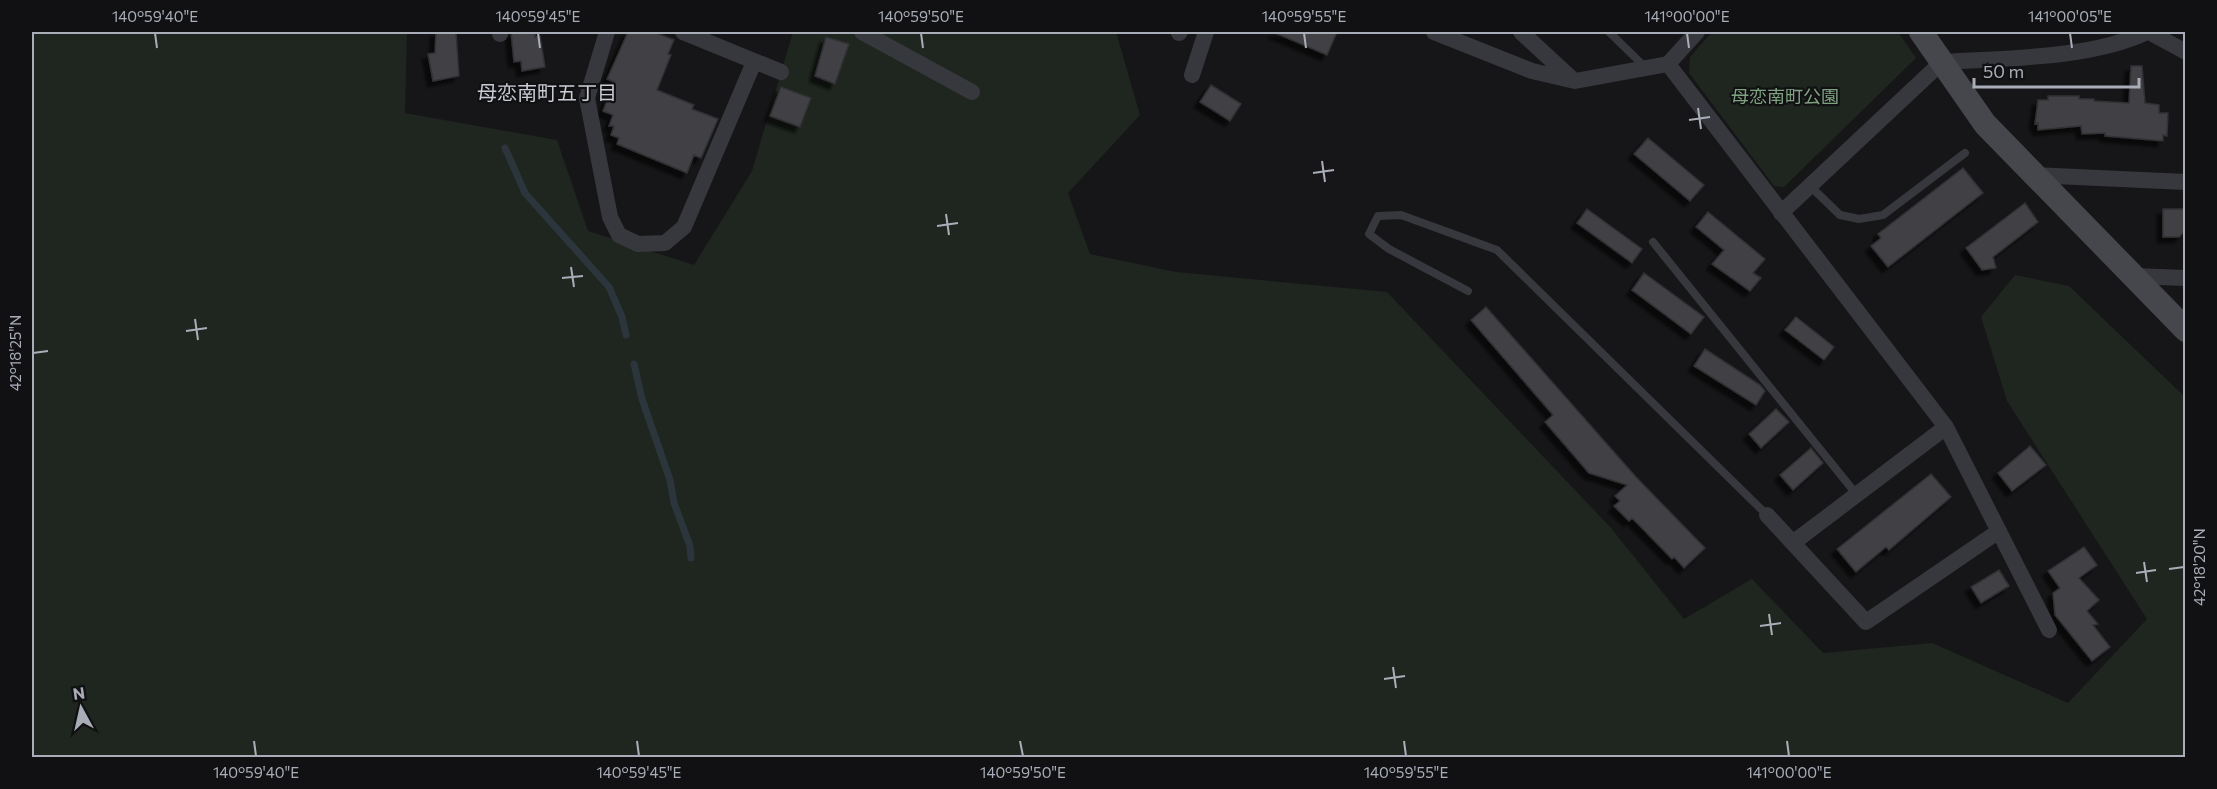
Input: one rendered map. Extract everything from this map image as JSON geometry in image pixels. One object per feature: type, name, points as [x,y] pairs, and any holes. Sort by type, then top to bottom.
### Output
[{"type":"street","points":[[607,32],[587,98],[610,217],[619,235],[638,244],[665,243],[684,227],[754,62]]},
{"type":"street","points":[[683,32],[781,72]]},
{"type":"street","points":[[862,32],[972,92]]},
{"type":"street","points":[[1192,75],[1206,32]]},
{"type":"street","points":[[1434,32],[1532,71],[1575,81],[1668,64],[1697,32]]},
{"type":"street","points":[[1521,32],[1575,81]]},
{"type":"street","points":[[1921,32],[1985,124],[2186,330]]},
{"type":"street","points":[[1781,213],[1942,62],[2040,57],[2118,36],[2148,32],[2186,51]]},
{"type":"street","points":[[1668,64],[1946,427],[2049,630]]},
{"type":"street","points":[[2033,175],[2186,182]]},
{"type":"street","points":[[2133,276],[2186,278]]},
{"type":"street","points":[[1794,542],[1946,427]]},
{"type":"street","points":[[1767,515],[1866,622],[1999,531]]},
{"type":"lane","points":[[1609,32],[1646,69]]},
{"type":"lane","points":[[1810,186],[1840,215],[1859,219],[1883,215],[1965,153]]},
{"type":"lane","points":[[1468,291],[1389,249],[1370,234],[1378,216],[1401,215],[1497,250],[1767,515]]},
{"type":"lane","points":[[1653,242],[1857,495]]},
{"type":"green space","points":[[32,32],[407,32],[405,113],[557,140],[588,231],[694,265],[752,171],[793,32],[1116,32],[1140,115],[1068,193],[1090,254],[1176,272],[1387,292],[1611,528],[1684,619],[1752,579],[1823,653],[1932,643],[2068,703],[2147,619],[2007,401],[1981,317],[2015,275],[2069,286],[2185,397],[2185,757],[32,757]]},
{"type":"green space","name":"母恋南町公園","points":[[1712,32],[1898,32],[1916,58],[1784,187],[1774,186],[1689,73],[1690,57]]},
{"type":"building","points":[[436,32],[456,32],[459,76],[433,81],[428,54],[435,53]]},
{"type":"building","points":[[511,32],[535,32],[535,37],[540,36],[545,67],[522,71],[521,61],[514,62]]},
{"type":"building","points":[[628,32],[654,32],[674,40],[668,54],[671,55],[657,90],[694,105],[692,109],[718,119],[701,158],[694,155],[687,173],[617,144],[619,138],[611,135],[614,126],[609,126],[613,115],[603,111],[614,82],[607,79]]},
{"type":"building","points":[[1273,32],[1337,32],[1327,55]]},
{"type":"building","points":[[826,37],[849,44],[835,84],[815,76]]},
{"type":"building","points":[[2131,66],[2142,66],[2145,103],[2159,105],[2159,113],[2168,113],[2167,136],[2163,135],[2163,141],[2105,136],[2105,133],[2082,134],[2081,126],[2038,130],[2038,123],[2035,124],[2038,100],[2048,100],[2048,96],[2079,96],[2079,99],[2129,103]]},
{"type":"building","points":[[1211,85],[1241,104],[1230,121],[1200,102]]},
{"type":"building","points":[[781,87],[811,98],[800,127],[770,116]]},
{"type":"building","points":[[1648,138],[1704,185],[1690,201],[1634,154]]},
{"type":"building","points":[[1963,168],[1983,193],[1888,267],[1871,246],[1881,238],[1878,234]]},
{"type":"building","points":[[2025,203],[2038,222],[1993,257],[1996,268],[1982,270],[1966,248]]},
{"type":"building","points":[[1587,209],[1642,249],[1632,263],[1577,223]]},
{"type":"building","points":[[2163,209],[2186,209],[2186,230],[2179,237],[2163,237]]},
{"type":"building","points":[[1708,212],[1765,259],[1753,273],[1761,278],[1750,291],[1712,264],[1724,250],[1696,227]]},
{"type":"building","points":[[1644,273],[1704,317],[1691,334],[1632,290]]},
{"type":"building","points":[[1486,307],[1636,477],[1705,548],[1684,568],[1674,557],[1672,559],[1632,518],[1629,521],[1614,506],[1620,501],[1615,496],[1627,485],[1589,473],[1545,422],[1553,415],[1471,320]]},
{"type":"building","points":[[1796,317],[1834,347],[1824,360],[1785,330]]},
{"type":"building","points":[[1705,349],[1760,385],[1765,391],[1756,405],[1694,366]]},
{"type":"building","points":[[1776,409],[1789,422],[1761,448],[1749,434]]},
{"type":"building","points":[[2030,446],[2046,465],[2012,491],[1998,473]]},
{"type":"building","points":[[1811,448],[1823,463],[1793,490],[1780,475]]},
{"type":"building","points":[[1931,474],[1951,497],[1889,550],[1886,547],[1856,572],[1837,549]]},
{"type":"building","points":[[2084,547],[2097,565],[2079,578],[2099,600],[2087,611],[2098,624],[2093,625],[2110,647],[2092,661],[2055,615],[2053,593],[2060,588],[2048,571]]},
{"type":"building","points":[[1999,570],[2009,586],[1981,603],[1971,587]]},
{"type":"waterway","points":[[505,148],[525,193],[609,287],[622,317],[626,335]]},
{"type":"waterway","points":[[634,364],[642,399],[670,480],[674,503],[690,546],[691,558]]},
{"type":"district","name":"母恋南町五丁目","points":[[547,92]]}]
